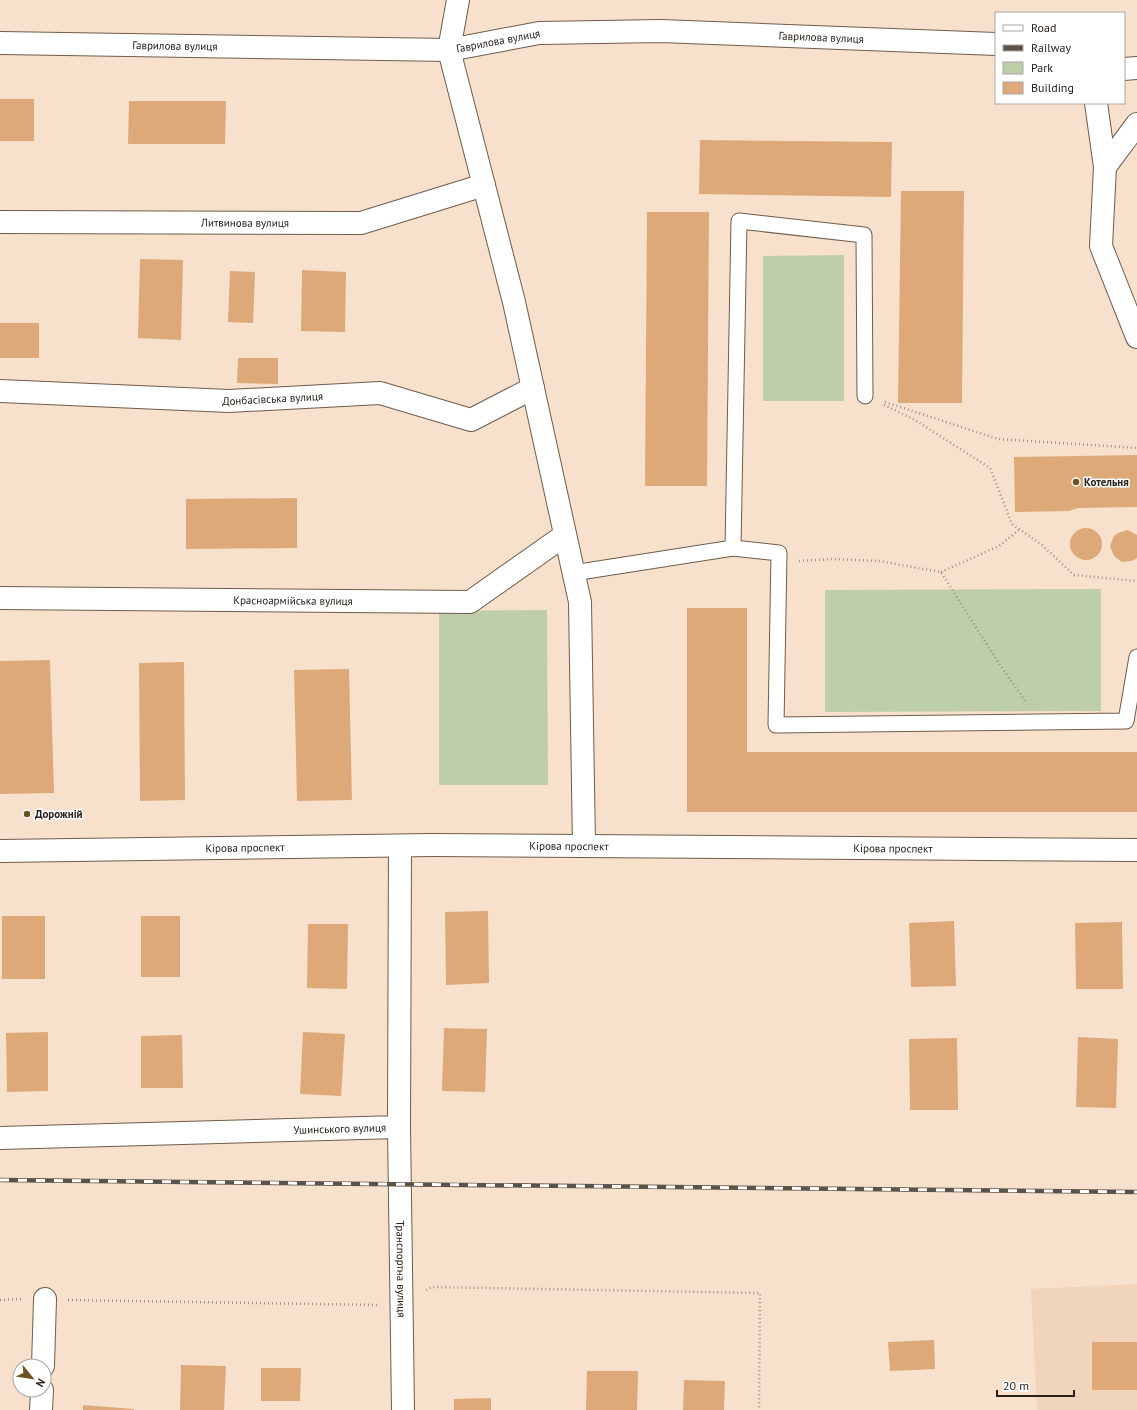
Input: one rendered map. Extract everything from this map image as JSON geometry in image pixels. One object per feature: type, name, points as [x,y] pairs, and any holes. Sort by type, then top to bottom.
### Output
[{"type":"street","points":[[458,0],[449,50],[514,302],[580,602],[584,846]]},
{"type":"street","name":"Гаврилова вулиця","points":[[0,43],[449,50],[539,33],[661,32],[995,44]]},
{"type":"street","points":[[1125,69],[1137,68]]},
{"type":"street","points":[[1096,104],[1105,167],[1101,246],[1137,337]]},
{"type":"street","points":[[1105,167],[1137,124]]},
{"type":"street","name":"Литвинова вулиця","points":[[0,222],[361,223],[484,185]]},
{"type":"street","name":"Донбасівська вулиця","points":[[0,391],[228,401],[380,393],[471,420],[533,388]]},
{"type":"street","name":"Красноармійська вулиця","points":[[0,598],[470,602],[565,534]]},
{"type":"street","name":"Кірова проспект","points":[[0,851],[400,846],[1137,850]]},
{"type":"street","name":"Ушинського вулиця","points":[[0,1138],[399,1127],[400,846]]},
{"type":"street","name":"Транспортна вулиця","points":[[399,1127],[400,1305],[403,1410]]},
{"type":"street","points":[[43,1358],[45,1299]]},
{"type":"street","points":[[41,1410],[42,1398]]},
{"type":"lane","points":[[733,548],[739,221],[864,235],[865,396]]},
{"type":"lane","points":[[574,573],[733,548],[779,553],[776,725],[1126,721],[1137,657]]},
{"type":"path","points":[[865,396],[998,439],[1137,448]]},
{"type":"path","points":[[865,396],[915,420],[990,468],[1012,524],[1042,545],[1074,575],[1137,581]]},
{"type":"path","points":[[779,562],[833,559],[879,561],[941,572],[999,546],[1020,529]]},
{"type":"path","points":[[941,572],[996,658],[1040,722]]},
{"type":"path","points":[[0,1300],[45,1299],[400,1305],[432,1287],[760,1293],[759,1410]]},
{"type":"shaded area","points":[[1137,1284],[1137,1410],[1037,1410],[1031,1289]]},
{"type":"green space","points":[[844,255],[844,401],[763,401],[763,256]]},
{"type":"green space","points":[[1101,589],[1101,711],[825,712],[825,590]]},
{"type":"green space","points":[[547,610],[548,785],[439,785],[439,611]]},
{"type":"building","points":[[0,99],[34,99],[34,141],[0,141]]},
{"type":"building","points":[[129,101],[226,101],[225,144],[128,144]]},
{"type":"building","points":[[700,140],[892,142],[891,197],[699,194]]},
{"type":"building","points":[[901,191],[964,191],[962,403],[898,403]]},
{"type":"building","points":[[647,212],[709,212],[707,486],[645,486]]},
{"type":"building","points":[[140,259],[183,260],[181,340],[138,338]]},
{"type":"building","points":[[302,270],[346,272],[345,332],[301,331]]},
{"type":"building","points":[[230,271],[255,272],[253,323],[228,322]]},
{"type":"building","points":[[0,323],[39,323],[39,358],[0,358]]},
{"type":"building","points":[[238,358],[278,358],[278,384],[237,383]]},
{"type":"building","name":"Котельня","points":[[1137,455],[1137,507],[1078,508],[1069,511],[1015,512],[1014,457]]},
{"type":"building","points":[[297,498],[297,548],[186,549],[186,499]]},
{"type":"building","points":[[1083,528],[1089,528],[1099,535],[1102,544],[1101,550],[1095,557],[1089,560],[1083,560],[1073,553],[1070,547],[1070,541],[1077,531]]},
{"type":"building","points":[[1128,530],[1137,535],[1137,558],[1132,561],[1122,562],[1114,556],[1110,546],[1114,536]]},
{"type":"building","points":[[687,608],[747,608],[747,752],[1137,752],[1137,812],[687,812]]},
{"type":"building","points":[[50,660],[54,793],[0,794],[0,661]]},
{"type":"building","points":[[184,662],[185,800],[140,801],[139,663]]},
{"type":"building","points":[[349,669],[352,800],[297,801],[294,670]]},
{"type":"building","points":[[488,911],[489,983],[446,985],[445,912]]},
{"type":"building","points":[[2,916],[45,916],[45,979],[2,979]]},
{"type":"building","points":[[141,916],[180,916],[180,977],[141,977]]},
{"type":"building","points":[[954,921],[956,986],[911,987],[909,923]]},
{"type":"building","points":[[1122,922],[1123,989],[1076,989],[1075,923]]},
{"type":"building","points":[[308,924],[348,924],[347,989],[307,988]]},
{"type":"building","points":[[444,1028],[487,1029],[485,1092],[442,1091]]},
{"type":"building","points":[[48,1032],[48,1091],[7,1092],[6,1033]]},
{"type":"building","points":[[303,1032],[345,1034],[341,1096],[300,1094]]},
{"type":"building","points":[[182,1035],[183,1088],[141,1088],[141,1036]]},
{"type":"building","points":[[1078,1037],[1118,1039],[1116,1108],[1076,1107]]},
{"type":"building","points":[[957,1038],[958,1110],[910,1110],[909,1039]]},
{"type":"building","points":[[934,1340],[935,1369],[890,1371],[888,1342]]},
{"type":"building","points":[[1092,1342],[1137,1342],[1137,1390],[1092,1390]]},
{"type":"building","points":[[181,1365],[226,1366],[224,1410],[180,1410]]},
{"type":"building","points":[[261,1368],[301,1368],[300,1401],[261,1401]]},
{"type":"building","points":[[587,1371],[638,1371],[637,1410],[586,1410]]},
{"type":"building","points":[[684,1380],[725,1381],[724,1410],[683,1410]]},
{"type":"building","points":[[491,1398],[491,1410],[454,1410],[454,1399]]},
{"type":"building","points":[[83,1405],[134,1409],[134,1410],[83,1410]]},
{"type":"railway","points":[[0,1180],[1137,1192]]},
{"type":"place","name":"Котельня","points":[[1076,482]]},
{"type":"place","name":"Дорожній","points":[[27,814]]}]
